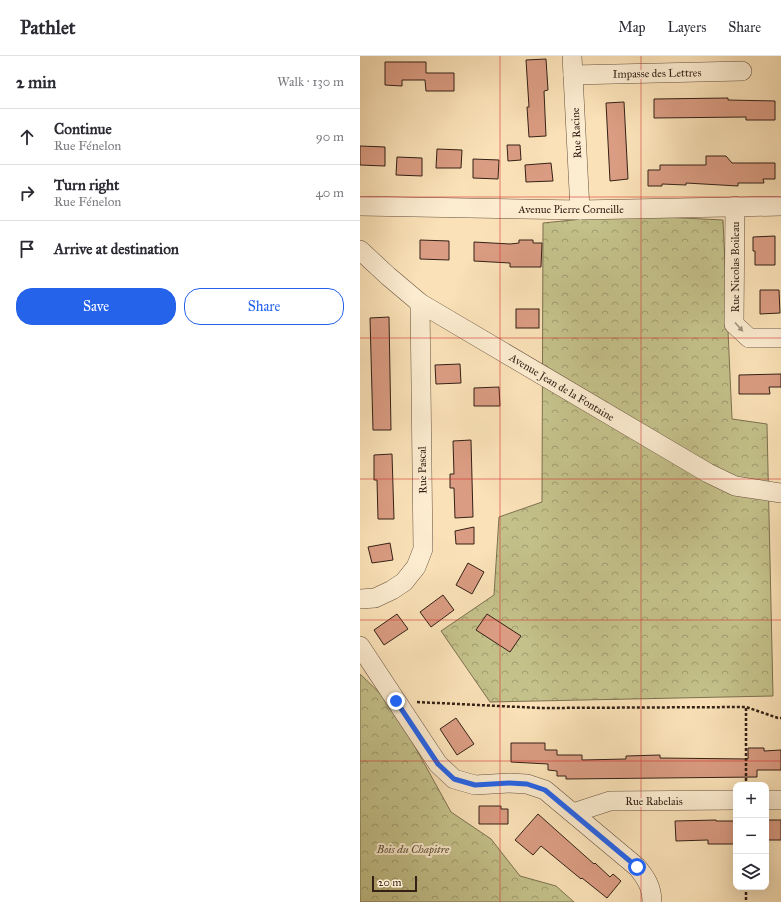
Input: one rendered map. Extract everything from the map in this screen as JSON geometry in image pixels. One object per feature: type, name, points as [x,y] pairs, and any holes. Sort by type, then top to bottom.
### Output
[{"type":"street","name":"Rue Racine","points":[[572,56],[580,210]]},
{"type":"street","name":"Impasse des Lettres","points":[[573,75],[742,72]]},
{"type":"street","name":"Avenue Pierre Corneille","points":[[360,206],[580,210],[781,206]]},
{"type":"street","name":"Rue Nicolas Boileau","points":[[735,206],[734,324],[749,338],[781,338]]},
{"type":"street","name":"Avenue Jean de la Fontaine","points":[[360,250],[420,303],[708,473],[736,486],[781,493]]},
{"type":"street","name":"Rue Pascal","points":[[360,599],[375,598],[392,590],[404,582],[416,566],[423,549],[420,303]]},
{"type":"street","points":[[360,646],[438,764],[454,779],[475,785],[509,783],[527,784],[545,790],[637,867],[648,881],[652,902]]},
{"type":"street","name":"Rue Rabelais","points":[[573,813],[610,801],[733,800]]},
{"type":"street","points":[[769,800],[781,800]]},
{"type":"path","points":[[396,701],[540,708],[746,707],[781,718]]},
{"type":"path","points":[[746,707],[746,782]]},
{"type":"path","points":[[746,890],[746,902]]},
{"type":"green space","points":[[622,215],[723,220],[732,419],[767,424],[773,696],[490,702],[441,631],[494,595],[499,517],[542,502],[543,223]]},
{"type":"green space","name":"Bois du Chapitre","points":[[360,674],[392,705],[451,812],[491,839],[520,876],[556,886],[574,902],[360,902]]},
{"type":"building","points":[[546,59],[548,90],[544,91],[546,136],[529,137],[526,60]]},
{"type":"building","points":[[385,62],[426,62],[426,73],[454,73],[454,91],[426,91],[425,80],[402,80],[402,86],[385,85]]},
{"type":"building","points":[[728,98],[728,100],[775,101],[775,120],[746,120],[746,117],[654,118],[654,99]]},
{"type":"building","points":[[624,102],[628,179],[610,181],[606,103]]},
{"type":"building","points":[[507,145],[520,145],[521,160],[508,161]]},
{"type":"building","points":[[360,146],[385,147],[385,166],[360,165]]},
{"type":"building","points":[[437,149],[462,150],[461,168],[436,168]]},
{"type":"building","points":[[706,156],[726,156],[732,163],[775,163],[775,179],[763,179],[764,183],[738,183],[738,186],[686,183],[686,185],[662,184],[662,186],[648,186],[648,170],[660,170],[660,165],[706,165]]},
{"type":"building","points":[[397,157],[422,158],[422,176],[396,175]]},
{"type":"building","points":[[473,159],[499,160],[498,179],[473,178]]},
{"type":"building","points":[[551,163],[553,181],[526,182],[525,165]]},
{"type":"building","points":[[775,236],[775,265],[755,265],[753,237]]},
{"type":"building","points":[[420,240],[449,241],[449,260],[420,259]]},
{"type":"building","points":[[519,240],[533,240],[533,243],[542,243],[541,267],[510,267],[510,263],[474,261],[474,242],[510,244],[519,243]]},
{"type":"building","points":[[760,290],[779,290],[780,313],[760,314]]},
{"type":"building","points":[[516,309],[539,309],[539,328],[516,328]]},
{"type":"building","points":[[389,317],[391,430],[373,430],[370,318]]},
{"type":"building","points":[[460,364],[461,383],[436,384],[435,365]]},
{"type":"building","points":[[781,374],[781,387],[769,387],[770,394],[739,394],[739,375]]},
{"type":"building","points":[[499,387],[500,406],[474,406],[474,388]]},
{"type":"building","points":[[471,440],[473,517],[455,518],[454,488],[450,488],[450,474],[454,474],[453,441]]},
{"type":"building","points":[[392,454],[394,519],[378,519],[377,480],[374,480],[374,455]]},
{"type":"building","points":[[474,527],[474,544],[456,544],[455,531]]},
{"type":"building","points":[[390,543],[393,560],[372,563],[368,547]]},
{"type":"building","points":[[468,563],[484,572],[472,594],[456,585]]},
{"type":"building","points":[[443,595],[454,610],[431,627],[420,612]]},
{"type":"building","points":[[397,614],[408,629],[384,645],[374,630]]},
{"type":"building","points":[[487,614],[521,636],[510,652],[476,630]]},
{"type":"building","points":[[456,718],[474,744],[457,755],[440,729]]},
{"type":"building","points":[[511,743],[545,743],[545,750],[557,750],[557,755],[582,755],[582,760],[626,759],[626,756],[660,755],[660,758],[748,759],[748,748],[764,748],[764,751],[781,750],[781,770],[757,770],[757,777],[566,779],[566,776],[557,776],[557,771],[548,770],[548,764],[511,762]]},
{"type":"building","points":[[479,806],[501,806],[501,809],[508,809],[508,824],[479,824]]},
{"type":"building","points":[[538,814],[610,877],[613,874],[621,881],[607,898],[541,846],[533,855],[515,840]]},
{"type":"building","points":[[769,820],[781,820],[781,840],[769,840]]},
{"type":"building","points":[[675,821],[733,821],[733,844],[708,844],[708,840],[676,841]]},
{"type":"route","points":[[396,701],[438,764],[454,779],[475,785],[509,783],[527,784],[545,790],[637,867]]}]
